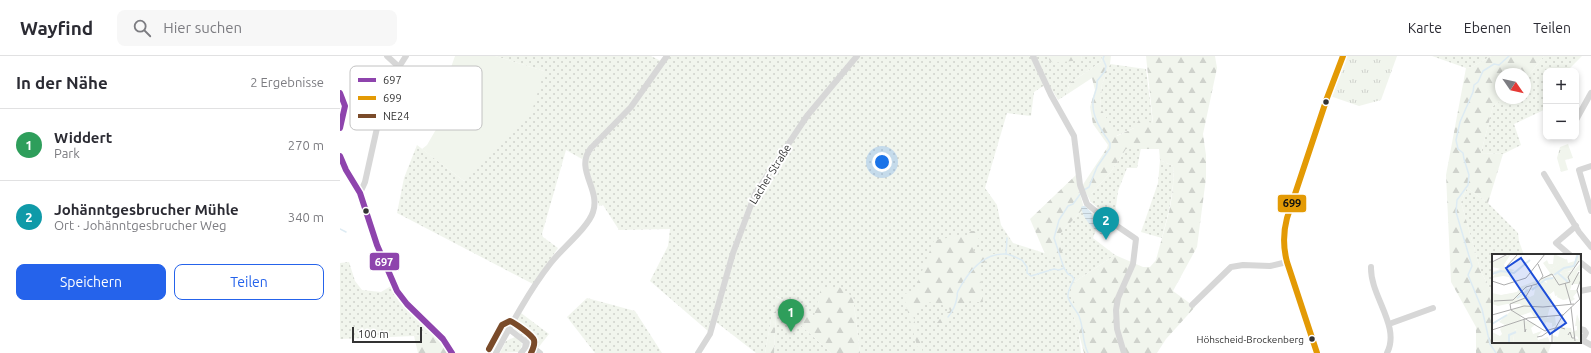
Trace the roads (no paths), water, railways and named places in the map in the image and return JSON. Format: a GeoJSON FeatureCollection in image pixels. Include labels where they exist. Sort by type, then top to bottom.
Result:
{"type":"FeatureCollection","features":[{"type":"Feature","properties":{"kind":"street"},"geometry":{"type":"LineString","coordinates":[[386,56],[398,66]]}},
{"type":"Feature","properties":{"kind":"street"},"geometry":{"type":"LineString","coordinates":[[400,66],[406,56]]}},
{"type":"Feature","properties":{"kind":"street"},"geometry":{"type":"LineString","coordinates":[[496,353],[509,329],[547,268],[592,214],[595,202],[585,165],[586,156],[636,101],[667,56]]}},
{"type":"Feature","properties":{"kind":"street","name":"Lacher Straße"},"geometry":{"type":"LineString","coordinates":[[698,353],[710,334],[733,253],[755,194],[807,116],[857,56]]}},
{"type":"Feature","properties":{"kind":"street"},"geometry":{"type":"LineString","coordinates":[[1033,56],[1074,136],[1082,192],[1087,204],[1136,238],[1133,264],[1118,298],[1116,310],[1117,329],[1124,353]]}},
{"type":"Feature","properties":{"kind":"street"},"geometry":{"type":"LineString","coordinates":[[1317,353],[1287,262],[1284,241],[1286,218],[1326,100],[1343,56]]}},
{"type":"Feature","properties":{"kind":"street"},"geometry":{"type":"LineString","coordinates":[[340,93],[345,106],[340,128]]}},
{"type":"Feature","properties":{"kind":"street"},"geometry":{"type":"LineString","coordinates":[[1579,115],[1591,93]]}},
{"type":"Feature","properties":{"kind":"street"},"geometry":{"type":"LineString","coordinates":[[360,193],[365,182],[377,130]]}},
{"type":"Feature","properties":{"kind":"street"},"geometry":{"type":"LineString","coordinates":[[340,156],[346,170],[360,193],[375,238],[397,291],[407,304],[443,339],[452,353]]}},
{"type":"Feature","properties":{"kind":"street"},"geometry":{"type":"LineString","coordinates":[[1591,166],[1579,170],[1591,210]]}},
{"type":"Feature","properties":{"kind":"street"},"geometry":{"type":"LineString","coordinates":[[1544,174],[1576,226],[1591,247]]}},
{"type":"Feature","properties":{"kind":"street"},"geometry":{"type":"LineString","coordinates":[[1569,254],[1555,244],[1576,226]]}},
{"type":"Feature","properties":{"kind":"street"},"geometry":{"type":"LineString","coordinates":[[1192,305],[1231,267],[1243,265],[1270,266],[1287,262]]}},
{"type":"Feature","properties":{"kind":"street"},"geometry":{"type":"LineString","coordinates":[[1581,263],[1591,271]]}},
{"type":"Feature","properties":{"kind":"street"},"geometry":{"type":"LineString","coordinates":[[1372,267],[1371,278],[1389,324],[1392,336],[1388,353]]}},
{"type":"Feature","properties":{"kind":"street"},"geometry":{"type":"LineString","coordinates":[[1581,291],[1591,289]]}},
{"type":"Feature","properties":{"kind":"street"},"geometry":{"type":"LineString","coordinates":[[1389,324],[1433,308]]}},
{"type":"Feature","properties":{"kind":"street"},"geometry":{"type":"LineString","coordinates":[[509,329],[540,353]]}},
{"type":"Feature","properties":{"kind":"street"},"geometry":{"type":"LineString","coordinates":[[1581,329],[1584,330],[1586,335],[1581,339]]}},
{"type":"Feature","properties":{"kind":"street"},"geometry":{"type":"LineString","coordinates":[[1581,340],[1591,345]]}},
{"type":"Feature","properties":{"kind":"street"},"geometry":{"type":"LineString","coordinates":[[520,353],[525,348],[526,342]]}},
{"type":"Feature","properties":{"kind":"waterway"},"geometry":{"type":"LineString","coordinates":[[1084,190],[1089,187],[1097,167],[1110,148],[1110,143],[1098,124],[1093,108],[1093,99],[1097,87],[1097,81],[1105,71],[1106,66],[1103,59],[1104,56]]}},
{"type":"Feature","properties":{"kind":"waterway"},"geometry":{"type":"LineString","coordinates":[[1496,353],[1490,344],[1482,309],[1468,275],[1472,266],[1456,212],[1457,200],[1468,185],[1469,175],[1463,153],[1458,149],[1456,140],[1460,122],[1473,92],[1474,85],[1478,82],[1483,71],[1494,64],[1499,65],[1509,56]]}},
{"type":"Feature","properties":{"kind":"waterway"},"geometry":{"type":"LineString","coordinates":[[1081,193],[1073,204],[1068,206],[1059,220],[1054,238],[1064,268],[1074,279],[1069,290],[1068,297],[1079,316],[1088,353]]}},
{"type":"Feature","properties":{"kind":"waterway"},"geometry":{"type":"LineString","coordinates":[[340,229],[346,232]]}},
{"type":"Feature","properties":{"kind":"waterway"},"geometry":{"type":"LineString","coordinates":[[1006,254],[1007,238]]}},
{"type":"Feature","properties":{"kind":"waterway"},"geometry":{"type":"LineString","coordinates":[[948,317],[957,300],[957,293],[966,278],[976,266],[989,257],[1007,254],[1011,255],[1022,260],[1027,267],[1027,273],[1031,276],[1054,269],[1059,270],[1064,268]]}},
{"type":"Feature","properties":{"kind":"place","name":"Johänntgesbrucher Mühle"},"geometry":{"type":"Point","coordinates":[1106,240]}},
{"type":"Feature","properties":{"kind":"place","name":"Widdert"},"geometry":{"type":"Point","coordinates":[791,332]}},
{"type":"Feature","properties":{"kind":"place","name":"Höhscheid-Brockenberg"},"geometry":{"type":"Point","coordinates":[1312,339]}}]}
